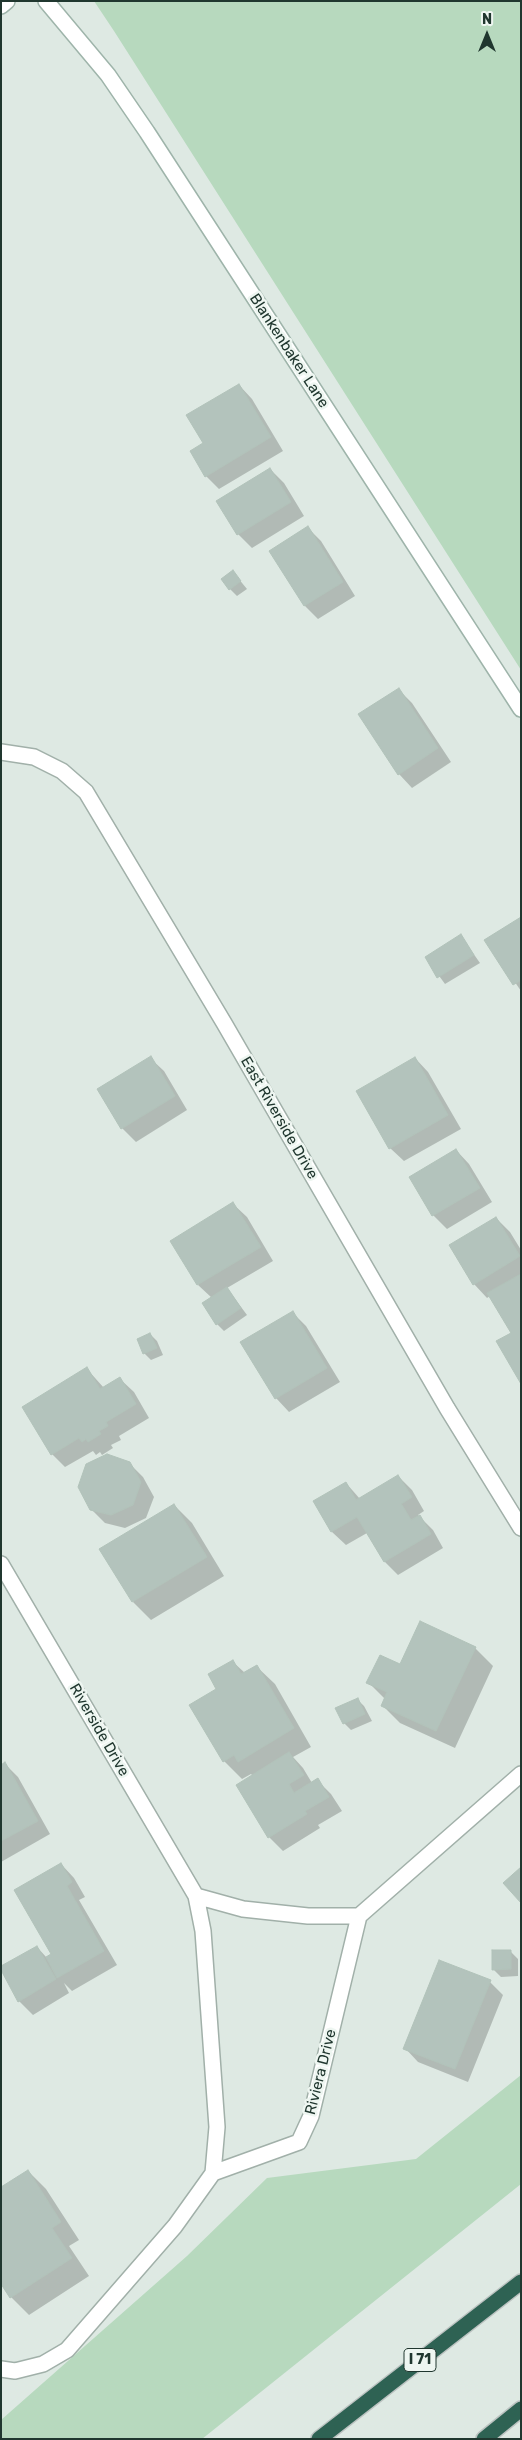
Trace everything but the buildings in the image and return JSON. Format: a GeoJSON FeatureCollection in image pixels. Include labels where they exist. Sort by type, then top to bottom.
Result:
{"type":"FeatureCollection","features":[{"type":"Feature","properties":{"kind":"highway","name":"I 71"},"geometry":{"type":"LineString","coordinates":[[319,2439],[521,2282]]}},
{"type":"Feature","properties":{"kind":"highway"},"geometry":{"type":"LineString","coordinates":[[484,2439],[521,2409]]}},
{"type":"Feature","properties":{"kind":"street"},"geometry":{"type":"LineString","coordinates":[[1,6],[7,1]]}},
{"type":"Feature","properties":{"kind":"street","name":"Blankenbaker Lane"},"geometry":{"type":"LineString","coordinates":[[46,1],[108,75],[148,132],[521,709]]}},
{"type":"Feature","properties":{"kind":"street","name":"East Riverside Drive"},"geometry":{"type":"LineString","coordinates":[[1,752],[34,757],[62,771],[86,792],[224,1023],[447,1408],[521,1528]]}},
{"type":"Feature","properties":{"kind":"street","name":"Riverside Drive"},"geometry":{"type":"LineString","coordinates":[[1,1564],[196,1896],[203,1931],[217,2126],[214,2173]]}},
{"type":"Feature","properties":{"kind":"street"},"geometry":{"type":"LineString","coordinates":[[196,1896],[243,1910],[308,1916],[359,1916],[521,1774]]}},
{"type":"Feature","properties":{"kind":"street","name":"Riviera Drive"},"geometry":{"type":"LineString","coordinates":[[214,2173],[298,2142],[311,2116],[359,1916]]}},
{"type":"Feature","properties":{"kind":"street"},"geometry":{"type":"LineString","coordinates":[[1,2369],[15,2371],[43,2364],[67,2350],[175,2226],[214,2173]]}},
{"type":"Feature","properties":{"kind":"green space"},"geometry":{"type":"Polygon","coordinates":[[[94,1],[521,1],[521,670],[114,31],[94,1]]]}},
{"type":"Feature","properties":{"kind":"green space"},"geometry":{"type":"Polygon","coordinates":[[[521,2075],[521,2184],[202,2439],[1,2439],[1,2420],[187,2256],[267,2178],[416,2159],[521,2075]]]}}]}
